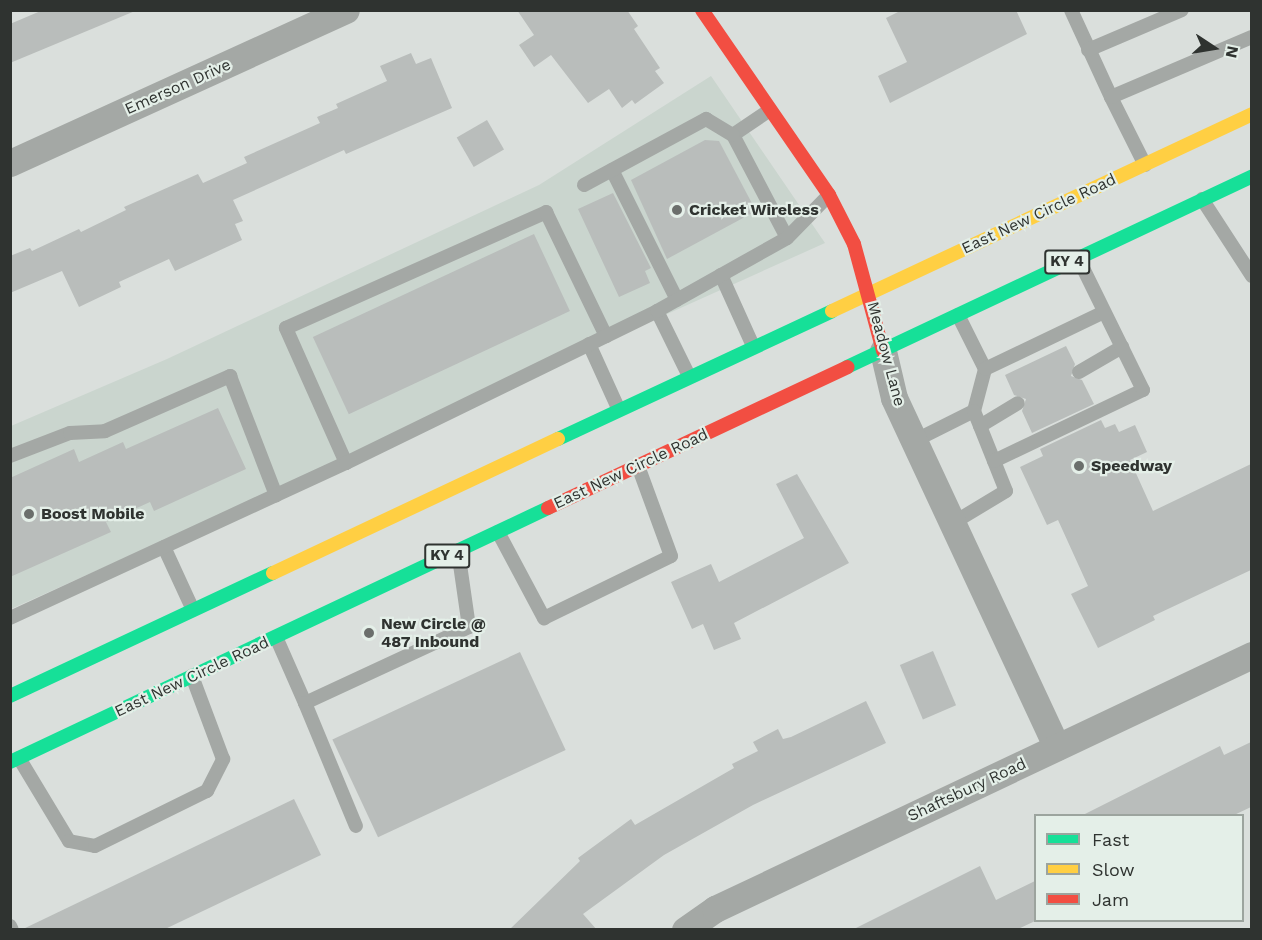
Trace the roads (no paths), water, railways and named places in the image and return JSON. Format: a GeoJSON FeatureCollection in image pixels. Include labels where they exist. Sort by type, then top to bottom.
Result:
{"type":"FeatureCollection","features":[{"type":"Feature","properties":{"kind":"main road","name":"Meadow Lane"},"geometry":{"type":"LineString","coordinates":[[702,10],[829,195],[854,244],[870,293],[883,351]]}},
{"type":"Feature","properties":{"kind":"main road","name":"East New Circle Road"},"geometry":{"type":"LineString","coordinates":[[10,696],[618,408],[870,293],[1251,114]]}},
{"type":"Feature","properties":{"kind":"main road","name":"East New Circle Road"},"geometry":{"type":"LineString","coordinates":[[15,760],[1251,176]]}},
{"type":"Feature","properties":{"kind":"street","name":"Emerson Drive"},"geometry":{"type":"LineString","coordinates":[[10,163],[346,10]]}},
{"type":"Feature","properties":{"kind":"street","name":"Meadow Lane"},"geometry":{"type":"LineString","coordinates":[[883,351],[894,398],[1057,747]]}},
{"type":"Feature","properties":{"kind":"street","name":"Shaftsbury Road"},"geometry":{"type":"LineString","coordinates":[[685,930],[715,909],[1251,655]]}},
{"type":"Feature","properties":{"kind":"lane"},"geometry":{"type":"LineString","coordinates":[[1071,10],[1088,50],[1145,165]]}},
{"type":"Feature","properties":{"kind":"lane"},"geometry":{"type":"LineString","coordinates":[[1088,50],[1182,10]]}},
{"type":"Feature","properties":{"kind":"lane"},"geometry":{"type":"LineString","coordinates":[[1111,97],[1251,37]]}},
{"type":"Feature","properties":{"kind":"lane"},"geometry":{"type":"LineString","coordinates":[[733,135],[771,108]]}},
{"type":"Feature","properties":{"kind":"lane"},"geometry":{"type":"LineString","coordinates":[[584,185],[706,119],[733,135],[787,238]]}},
{"type":"Feature","properties":{"kind":"lane"},"geometry":{"type":"LineString","coordinates":[[612,170],[677,300]]}},
{"type":"Feature","properties":{"kind":"lane"},"geometry":{"type":"LineString","coordinates":[[10,618],[346,463],[657,311],[787,238],[829,195]]}},
{"type":"Feature","properties":{"kind":"lane"},"geometry":{"type":"LineString","coordinates":[[1202,199],[1251,276]]}},
{"type":"Feature","properties":{"kind":"lane"},"geometry":{"type":"LineString","coordinates":[[346,463],[286,328],[546,212],[606,336]]}},
{"type":"Feature","properties":{"kind":"lane"},"geometry":{"type":"LineString","coordinates":[[994,461],[1070,421],[1143,390],[1078,257]]}},
{"type":"Feature","properties":{"kind":"lane"},"geometry":{"type":"LineString","coordinates":[[721,275],[753,346]]}},
{"type":"Feature","properties":{"kind":"lane"},"geometry":{"type":"LineString","coordinates":[[657,311],[689,376]]}},
{"type":"Feature","properties":{"kind":"lane"},"geometry":{"type":"LineString","coordinates":[[985,369],[1036,352],[1104,312]]}},
{"type":"Feature","properties":{"kind":"lane"},"geometry":{"type":"LineString","coordinates":[[952,523],[1006,491],[974,411],[985,369],[957,314]]}},
{"type":"Feature","properties":{"kind":"lane"},"geometry":{"type":"LineString","coordinates":[[589,344],[618,408]]}},
{"type":"Feature","properties":{"kind":"lane"},"geometry":{"type":"LineString","coordinates":[[1079,372],[1122,347]]}},
{"type":"Feature","properties":{"kind":"lane"},"geometry":{"type":"LineString","coordinates":[[10,456],[70,433],[105,431],[230,376],[276,495]]}},
{"type":"Feature","properties":{"kind":"lane"},"geometry":{"type":"LineString","coordinates":[[980,426],[1018,403]]}},
{"type":"Feature","properties":{"kind":"lane"},"geometry":{"type":"LineString","coordinates":[[914,441],[974,411]]}},
{"type":"Feature","properties":{"kind":"lane"},"geometry":{"type":"LineString","coordinates":[[498,532],[544,618],[671,556],[638,466]]}},
{"type":"Feature","properties":{"kind":"lane"},"geometry":{"type":"LineString","coordinates":[[164,547],[193,610]]}},
{"type":"Feature","properties":{"kind":"lane"},"geometry":{"type":"LineString","coordinates":[[305,703],[469,627],[458,551]]}},
{"type":"Feature","properties":{"kind":"lane"},"geometry":{"type":"LineString","coordinates":[[276,637],[356,826]]}},
{"type":"Feature","properties":{"kind":"lane"},"geometry":{"type":"LineString","coordinates":[[15,760],[69,841],[95,846],[207,791],[223,759],[192,676]]}},
{"type":"Feature","properties":{"kind":"place","name":"Cricket Wireless"},"geometry":{"type":"Point","coordinates":[677,210]}},
{"type":"Feature","properties":{"kind":"place","name":"Speedway"},"geometry":{"type":"Point","coordinates":[1079,466]}},
{"type":"Feature","properties":{"kind":"place","name":"Boost Mobile"},"geometry":{"type":"Point","coordinates":[29,514]}},
{"type":"Feature","properties":{"kind":"place","name":"New Circle @ 487 Inbound"},"geometry":{"type":"Point","coordinates":[369,633]}}]}
